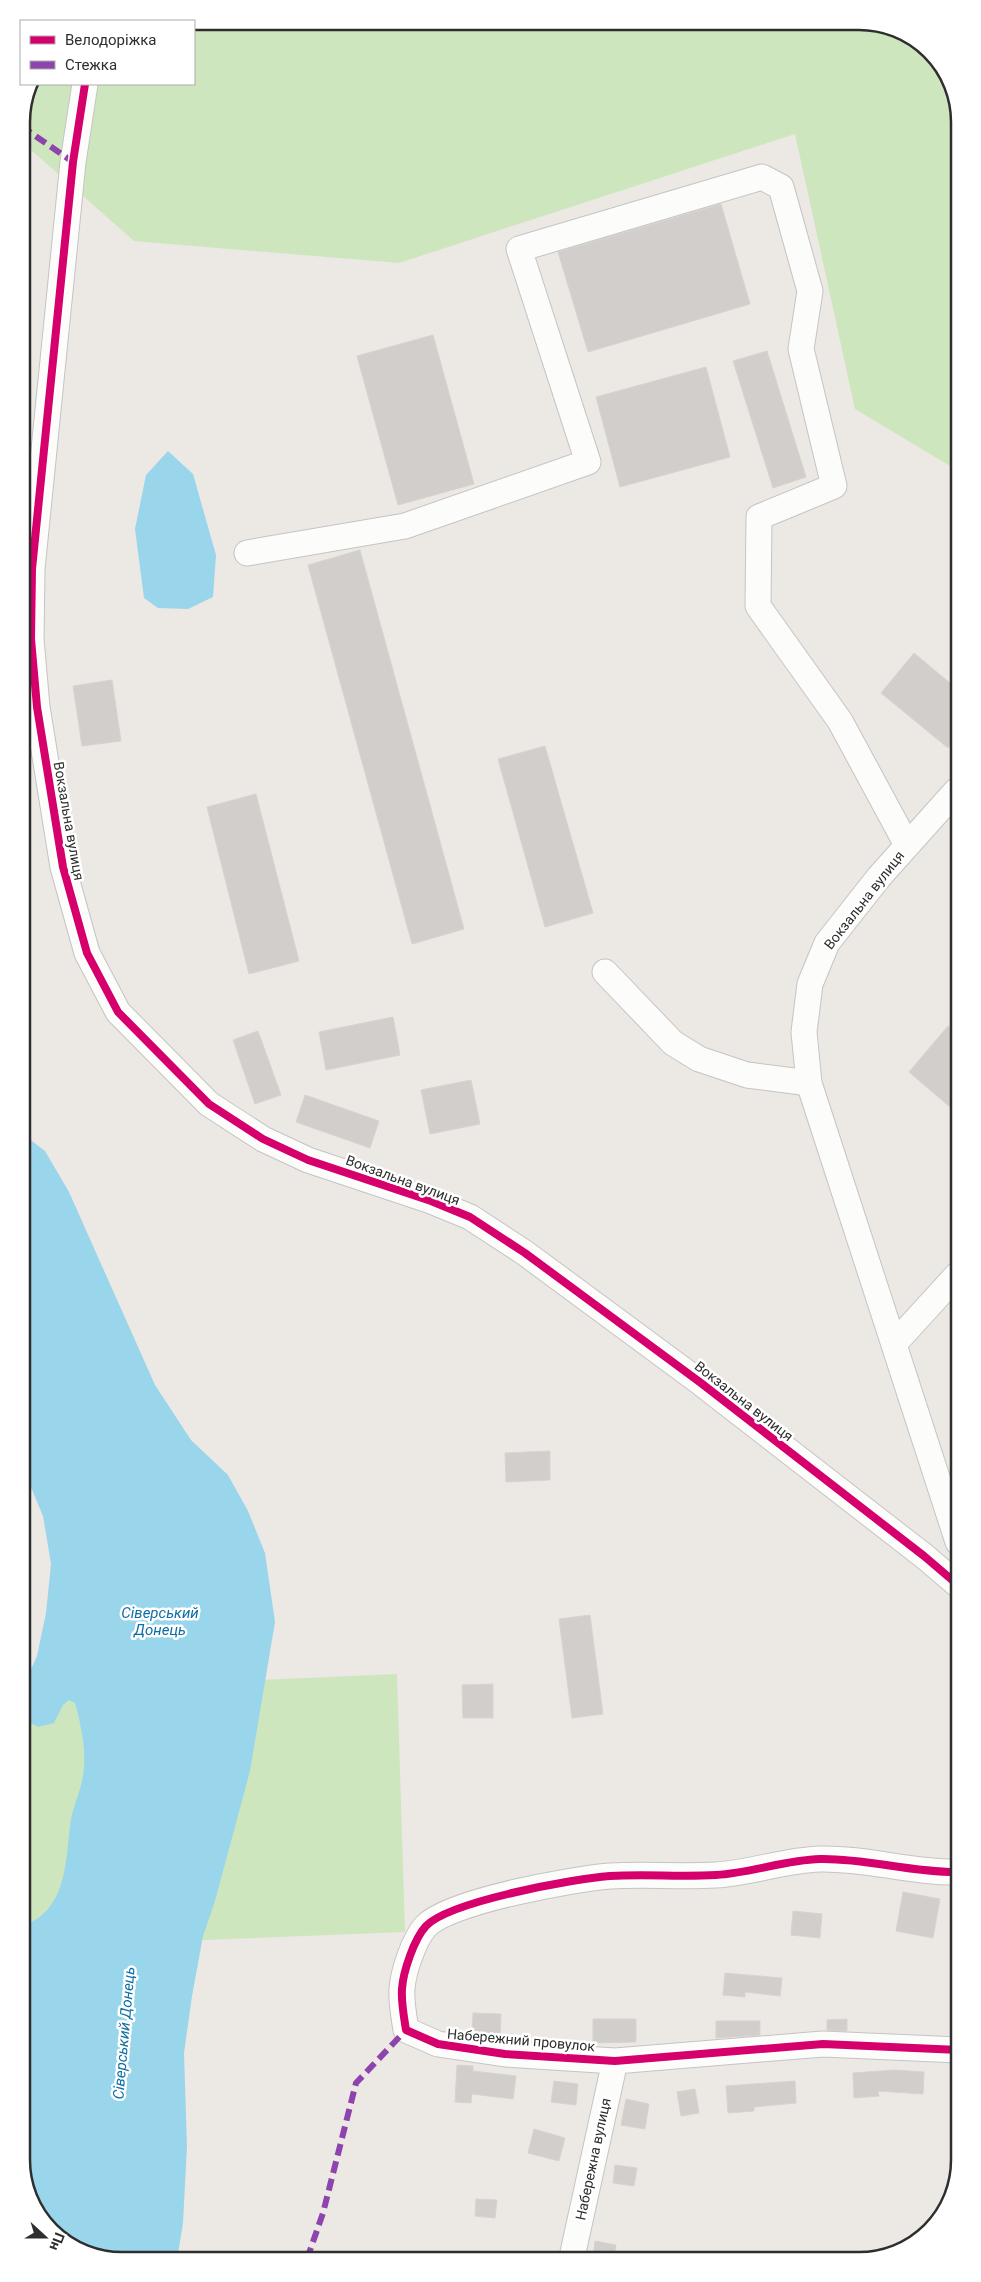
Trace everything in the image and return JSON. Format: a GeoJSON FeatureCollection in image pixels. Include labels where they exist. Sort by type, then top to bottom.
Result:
{"type":"FeatureCollection","features":[{"type":"Feature","properties":{"kind":"street","name":"Вокзальна вулиця"},"geometry":{"type":"LineString","coordinates":[[85,85],[73,162],[32,569],[31,639],[37,707],[63,867],[87,954],[118,1012],[208,1104],[272,1143],[308,1160],[430,1201],[470,1218],[525,1253],[716,1395],[951,1579]]}},
{"type":"Feature","properties":{"kind":"street"},"geometry":{"type":"LineString","coordinates":[[247,553],[404,526],[588,462],[519,249],[762,177],[781,187],[810,291],[801,348],[834,486],[759,517],[758,606],[840,721],[907,846]]}},
{"type":"Feature","properties":{"kind":"street","name":"Вокзальна вулиця"},"geometry":{"type":"LineString","coordinates":[[951,797],[867,892],[827,944],[810,984],[804,1032],[809,1084],[895,1342],[951,1520]]}},
{"type":"Feature","properties":{"kind":"street"},"geometry":{"type":"LineString","coordinates":[[605,972],[673,1043],[699,1059],[747,1075],[809,1084]]}},
{"type":"Feature","properties":{"kind":"street"},"geometry":{"type":"LineString","coordinates":[[895,1342],[951,1281]]}},
{"type":"Feature","properties":{"kind":"street","name":"Набережний провулок"},"geometry":{"type":"LineString","coordinates":[[951,1872],[937,1873],[853,1860],[819,1859],[716,1875],[609,1876],[576,1880],[470,1903],[443,1914],[426,1927],[412,1950],[402,1989],[406,2030],[438,2044],[505,2054],[615,2061],[823,2044],[951,2050]]}},
{"type":"Feature","properties":{"kind":"street","name":"Набережна вулиця"},"geometry":{"type":"LineString","coordinates":[[573,2252],[615,2061]]}},
{"type":"Feature","properties":{"kind":"green space"},"geometry":{"type":"Polygon","coordinates":[[[195,30],[865,30],[883,33],[905,42],[932,66],[946,92],[951,116],[951,467],[855,409],[795,134],[399,263],[134,241],[30,149],[30,116],[33,98],[38,85],[195,85],[195,30]]]}},
{"type":"Feature","properties":{"kind":"green space"},"geometry":{"type":"Polygon","coordinates":[[[397,1674],[405,1932],[30,1947],[30,1690],[397,1674]]]}},
{"type":"Feature","properties":{"kind":"water"},"geometry":{"type":"Polygon","coordinates":[[[168,451],[193,474],[216,555],[213,597],[188,609],[158,608],[144,598],[135,529],[146,475],[168,451]]]}},
{"type":"Feature","properties":{"kind":"water","name":"Сіверський Донець"},"geometry":{"type":"Polygon","coordinates":[[[30,1140],[45,1151],[69,1192],[155,1385],[191,1440],[228,1475],[248,1511],[265,1553],[275,1622],[250,1771],[215,1901],[203,1936],[192,1996],[184,2053],[187,2146],[183,2223],[178,2252],[116,2252],[81,2243],[70,2236],[70,2212],[47,2212],[39,2201],[33,2184],[30,2160],[30,1923],[40,1917],[58,1894],[65,1865],[71,1819],[82,1781],[84,1766],[84,1748],[75,1703],[69,1700],[63,1705],[54,1723],[38,1727],[30,1723],[30,1672],[37,1656],[46,1613],[51,1564],[43,1516],[30,1485],[30,1140]]]}},
{"type":"Feature","properties":{"kind":"building"},"geometry":{"type":"Polygon","coordinates":[[[721,204],[750,304],[588,352],[558,252],[721,204]]]}},
{"type":"Feature","properties":{"kind":"building"},"geometry":{"type":"Polygon","coordinates":[[[433,335],[474,484],[398,505],[357,356],[433,335]]]}},
{"type":"Feature","properties":{"kind":"building"},"geometry":{"type":"Polygon","coordinates":[[[767,351],[806,477],[773,488],[733,361],[767,351]]]}},
{"type":"Feature","properties":{"kind":"building"},"geometry":{"type":"Polygon","coordinates":[[[706,367],[730,457],[620,487],[596,397],[706,367]]]}},
{"type":"Feature","properties":{"kind":"building"},"geometry":{"type":"Polygon","coordinates":[[[360,550],[464,929],[412,944],[308,565],[360,550]]]}},
{"type":"Feature","properties":{"kind":"building"},"geometry":{"type":"Polygon","coordinates":[[[914,653],[951,684],[951,744],[948,748],[881,693],[914,653]]]}},
{"type":"Feature","properties":{"kind":"building"},"geometry":{"type":"Polygon","coordinates":[[[112,680],[121,741],[82,746],[73,686],[112,680]]]}},
{"type":"Feature","properties":{"kind":"building"},"geometry":{"type":"Polygon","coordinates":[[[545,746],[593,913],[545,927],[498,759],[545,746]]]}},
{"type":"Feature","properties":{"kind":"building"},"geometry":{"type":"Polygon","coordinates":[[[256,794],[299,961],[249,974],[207,807],[256,794]]]}},
{"type":"Feature","properties":{"kind":"building"},"geometry":{"type":"Polygon","coordinates":[[[393,1017],[400,1055],[326,1070],[319,1032],[393,1017]]]}},
{"type":"Feature","properties":{"kind":"building"},"geometry":{"type":"Polygon","coordinates":[[[948,1026],[951,1029],[951,1108],[909,1072],[948,1026]]]}},
{"type":"Feature","properties":{"kind":"building"},"geometry":{"type":"Polygon","coordinates":[[[258,1031],[281,1095],[255,1104],[233,1040],[258,1031]]]}},
{"type":"Feature","properties":{"kind":"building"},"geometry":{"type":"Polygon","coordinates":[[[471,1080],[480,1124],[430,1134],[421,1090],[471,1080]]]}},
{"type":"Feature","properties":{"kind":"building"},"geometry":{"type":"Polygon","coordinates":[[[305,1095],[379,1121],[370,1148],[296,1122],[305,1095]]]}},
{"type":"Feature","properties":{"kind":"building"},"geometry":{"type":"Polygon","coordinates":[[[550,1451],[550,1480],[506,1482],[505,1453],[550,1451]]]}},
{"type":"Feature","properties":{"kind":"building"},"geometry":{"type":"Polygon","coordinates":[[[590,1615],[603,1714],[572,1718],[559,1619],[590,1615]]]}},
{"type":"Feature","properties":{"kind":"building"},"geometry":{"type":"Polygon","coordinates":[[[493,1684],[493,1718],[463,1718],[462,1685],[493,1684]]]}},
{"type":"Feature","properties":{"kind":"building"},"geometry":{"type":"Polygon","coordinates":[[[903,1892],[940,1899],[933,1938],[896,1931],[903,1892]]]}},
{"type":"Feature","properties":{"kind":"building"},"geometry":{"type":"Polygon","coordinates":[[[793,1911],[822,1914],[820,1938],[791,1935],[793,1911]]]}},
{"type":"Feature","properties":{"kind":"building"},"geometry":{"type":"Polygon","coordinates":[[[725,1973],[782,1978],[780,1996],[745,1992],[745,1997],[723,1995],[725,1973]]]}},
{"type":"Feature","properties":{"kind":"building"},"geometry":{"type":"Polygon","coordinates":[[[473,2013],[501,2014],[500,2039],[472,2035],[473,2013]]]}},
{"type":"Feature","properties":{"kind":"building"},"geometry":{"type":"Polygon","coordinates":[[[593,2019],[636,2019],[636,2042],[593,2043],[593,2019]]]}},
{"type":"Feature","properties":{"kind":"building"},"geometry":{"type":"Polygon","coordinates":[[[847,2019],[847,2031],[827,2030],[827,2020],[847,2019]]]}},
{"type":"Feature","properties":{"kind":"building"},"geometry":{"type":"Polygon","coordinates":[[[716,2021],[760,2021],[760,2035],[716,2038],[716,2021]]]}},
{"type":"Feature","properties":{"kind":"building"},"geometry":{"type":"Polygon","coordinates":[[[457,2065],[473,2066],[473,2071],[516,2076],[513,2099],[472,2094],[471,2103],[455,2102],[457,2065]]]}},
{"type":"Feature","properties":{"kind":"building"},"geometry":{"type":"Polygon","coordinates":[[[894,2070],[924,2072],[923,2094],[878,2091],[879,2096],[854,2098],[853,2073],[894,2070]]]}},
{"type":"Feature","properties":{"kind":"building"},"geometry":{"type":"Polygon","coordinates":[[[554,2081],[578,2084],[576,2105],[551,2102],[554,2081]]]}},
{"type":"Feature","properties":{"kind":"building"},"geometry":{"type":"Polygon","coordinates":[[[795,2081],[796,2103],[754,2107],[754,2111],[728,2113],[726,2086],[795,2081]]]}},
{"type":"Feature","properties":{"kind":"building"},"geometry":{"type":"Polygon","coordinates":[[[695,2089],[699,2113],[681,2116],[677,2092],[695,2089]]]}},
{"type":"Feature","properties":{"kind":"building"},"geometry":{"type":"Polygon","coordinates":[[[626,2099],[649,2104],[645,2129],[621,2125],[626,2099]]]}},
{"type":"Feature","properties":{"kind":"building"},"geometry":{"type":"Polygon","coordinates":[[[534,2129],[565,2138],[559,2161],[528,2153],[534,2129]]]}},
{"type":"Feature","properties":{"kind":"building"},"geometry":{"type":"Polygon","coordinates":[[[615,2165],[637,2168],[634,2186],[613,2183],[615,2165]]]}},
{"type":"Feature","properties":{"kind":"building"},"geometry":{"type":"Polygon","coordinates":[[[476,2199],[497,2200],[495,2218],[475,2216],[476,2199]]]}},
{"type":"Feature","properties":{"kind":"building"},"geometry":{"type":"Polygon","coordinates":[[[595,2241],[616,2245],[615,2252],[594,2252],[595,2241]]]}},
{"type":"Feature","properties":{"kind":"marked path"},"geometry":{"type":"LineString","coordinates":[[30,132],[73,162]]}},
{"type":"Feature","properties":{"kind":"marked path"},"geometry":{"type":"LineString","coordinates":[[309,2252],[323,2213],[356,2083],[406,2030]]}},
{"type":"Feature","properties":{"kind":"cycle path"},"geometry":{"type":"LineString","coordinates":[[85,85],[73,162],[32,569],[31,639],[37,707],[63,867],[87,953],[118,1012],[209,1104],[263,1139],[308,1160],[431,1201],[470,1217],[525,1253],[701,1383],[951,1579]]}},
{"type":"Feature","properties":{"kind":"cycle path"},"geometry":{"type":"LineString","coordinates":[[951,1872],[838,1859],[820,1859],[729,1874],[610,1876],[513,1893],[460,1908],[439,1917],[426,1926],[417,1939],[410,1956],[404,1974],[402,1994],[406,2030],[438,2044],[505,2054],[615,2061],[823,2044],[951,2050]]}}]}
